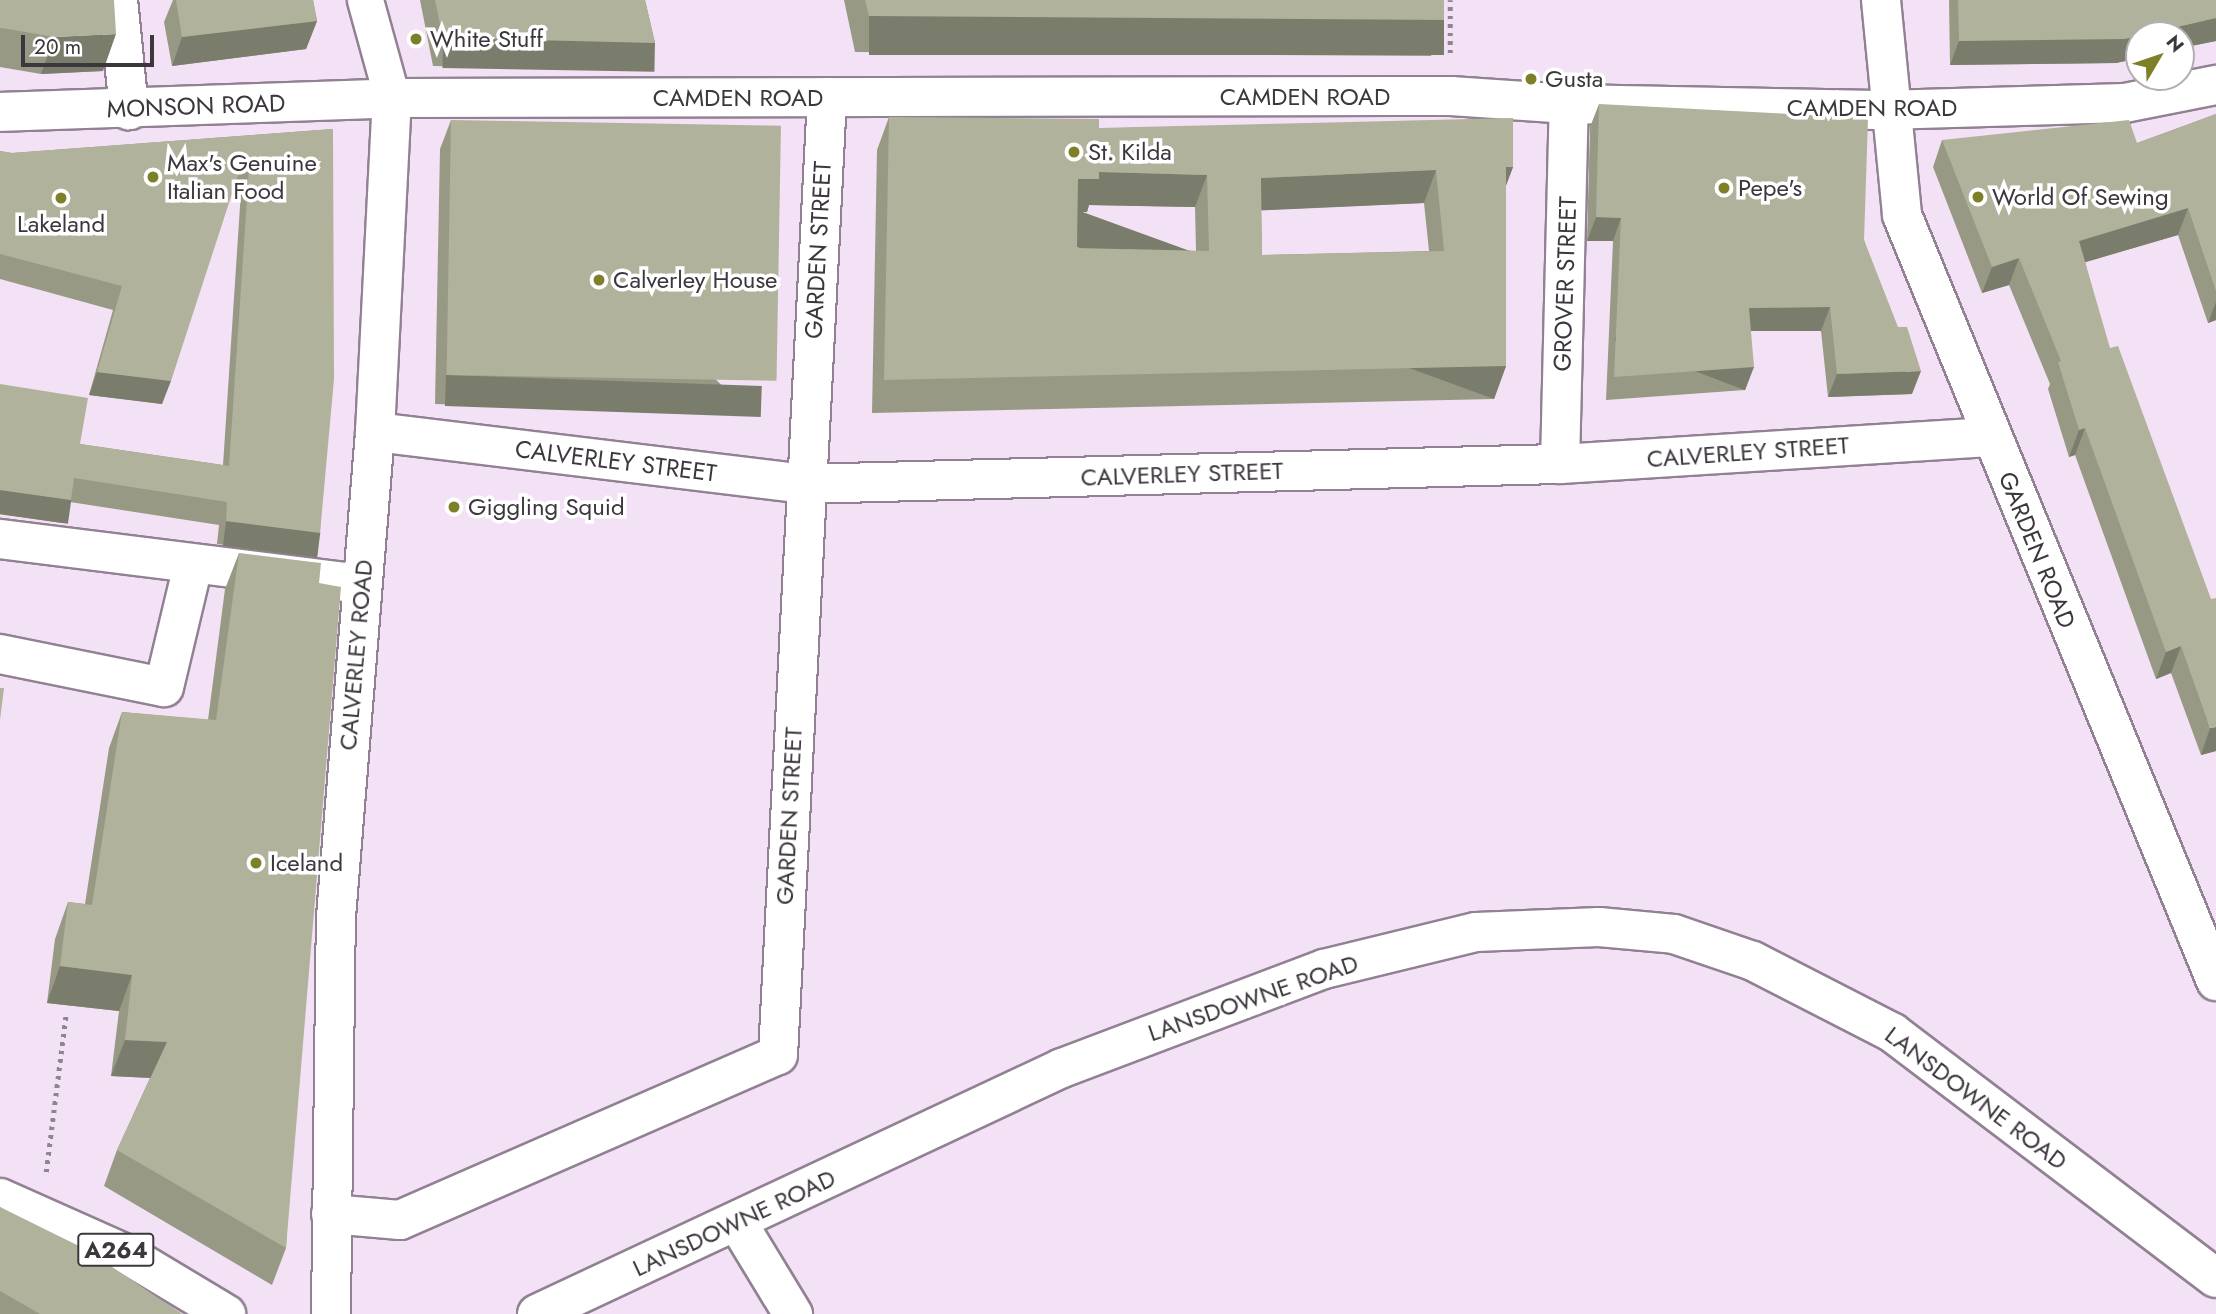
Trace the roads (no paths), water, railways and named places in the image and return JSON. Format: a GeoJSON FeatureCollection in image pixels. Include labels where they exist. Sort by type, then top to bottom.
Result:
{"type":"FeatureCollection","features":[{"type":"Feature","properties":{"kind":"street"},"geometry":{"type":"LineString","coordinates":[[118,0],[129,110]]}},
{"type":"Feature","properties":{"kind":"street","name":"CALVERLEY ROAD"},"geometry":{"type":"LineString","coordinates":[[331,1314],[335,917],[360,584],[375,432],[392,98],[365,0]]}},
{"type":"Feature","properties":{"kind":"street","name":"GARDEN ROAD"},"geometry":{"type":"LineString","coordinates":[[1881,0],[1889,110],[1902,215],[1990,437],[2216,981]]}},
{"type":"Feature","properties":{"kind":"street","name":"CAMDEN ROAD"},"geometry":{"type":"LineString","coordinates":[[392,98],[1451,96],[1569,104],[1889,110],[2125,103],[2216,85]]}},
{"type":"Feature","properties":{"kind":"street","name":"GARDEN STREET"},"geometry":{"type":"LineString","coordinates":[[331,1214],[400,1220],[778,1055],[804,484],[827,97]]}},
{"type":"Feature","properties":{"kind":"street","name":"MONSON ROAD"},"geometry":{"type":"LineString","coordinates":[[0,112],[129,110],[392,98]]}},
{"type":"Feature","properties":{"kind":"street","name":"GROVER STREET"},"geometry":{"type":"LineString","coordinates":[[1560,464],[1569,104]]}},
{"type":"Feature","properties":{"kind":"street","name":"CALVERLEY STREET"},"geometry":{"type":"LineString","coordinates":[[375,432],[804,484],[1560,464],[1990,437]]}},
{"type":"Feature","properties":{"kind":"street"},"geometry":{"type":"LineString","coordinates":[[0,539],[360,584]]}},
{"type":"Feature","properties":{"kind":"street"},"geometry":{"type":"LineString","coordinates":[[0,654],[164,687],[193,565]]}},
{"type":"Feature","properties":{"kind":"street","name":"LANSDOWNE ROAD"},"geometry":{"type":"LineString","coordinates":[[537,1314],[1062,1068],[1324,969],[1476,932],[1599,927],[1674,934],[1740,957],[1893,1033],[2216,1278]]}},
{"type":"Feature","properties":{"kind":"street","name":"A264"},"geometry":{"type":"LineString","coordinates":[[0,1198],[126,1254],[226,1314]]}},
{"type":"Feature","properties":{"kind":"street"},"geometry":{"type":"LineString","coordinates":[[737,1222],[793,1314]]}},
{"type":"Feature","properties":{"kind":"place","name":"White Stuff"},"geometry":{"type":"Point","coordinates":[416,39]}},
{"type":"Feature","properties":{"kind":"place","name":"Gusta"},"geometry":{"type":"Point","coordinates":[1531,79]}},
{"type":"Feature","properties":{"kind":"place","name":"St. Kilda"},"geometry":{"type":"Point","coordinates":[1074,152]}},
{"type":"Feature","properties":{"kind":"place","name":"Max's Genuine Italian Food"},"geometry":{"type":"Point","coordinates":[153,177]}},
{"type":"Feature","properties":{"kind":"place","name":"Pepe's"},"geometry":{"type":"Point","coordinates":[1724,188]}},
{"type":"Feature","properties":{"kind":"place","name":"World Of Sewing"},"geometry":{"type":"Point","coordinates":[1978,197]}},
{"type":"Feature","properties":{"kind":"place","name":"Lakeland"},"geometry":{"type":"Point","coordinates":[61,198]}},
{"type":"Feature","properties":{"kind":"place","name":"Calverley House"},"geometry":{"type":"Point","coordinates":[599,280]}},
{"type":"Feature","properties":{"kind":"place","name":"Giggling Squid"},"geometry":{"type":"Point","coordinates":[454,507]}},
{"type":"Feature","properties":{"kind":"place","name":"Iceland"},"geometry":{"type":"Point","coordinates":[256,863]}}]}
